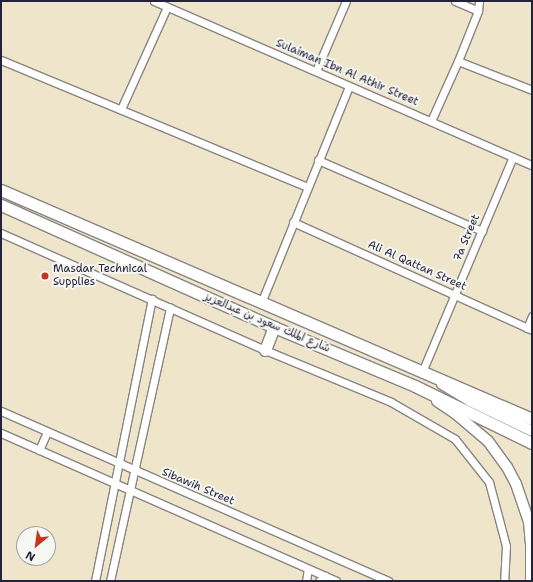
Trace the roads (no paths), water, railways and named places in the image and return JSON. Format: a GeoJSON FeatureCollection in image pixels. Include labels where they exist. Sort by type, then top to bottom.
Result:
{"type":"FeatureCollection","features":[{"type":"Feature","properties":{"kind":"main road","name":"شارع الملك سعود بن عبدالعزيز"},"geometry":{"type":"LineString","coordinates":[[1,190],[532,419]]}},
{"type":"Feature","properties":{"kind":"main road","name":"شارع الملك سعود بن عبدالعزيز"},"geometry":{"type":"LineString","coordinates":[[1,205],[274,328],[415,386],[532,443]]}},
{"type":"Feature","properties":{"kind":"main road"},"geometry":{"type":"LineString","coordinates":[[265,350],[274,328]]}},
{"type":"Feature","properties":{"kind":"main road"},"geometry":{"type":"LineString","coordinates":[[422,372],[470,401],[532,431]]}},
{"type":"Feature","properties":{"kind":"main road"},"geometry":{"type":"LineString","coordinates":[[415,386],[475,429],[488,441],[507,467],[521,498],[528,522],[532,543],[531,581]]}},
{"type":"Feature","properties":{"kind":"main road"},"geometry":{"type":"LineString","coordinates":[[531,581],[532,577]]}},
{"type":"Feature","properties":{"kind":"street","name":"Sulaiman Ibn Al Athir Street"},"geometry":{"type":"LineString","coordinates":[[154,1],[532,165]]}},
{"type":"Feature","properties":{"kind":"street"},"geometry":{"type":"LineString","coordinates":[[316,71],[346,1]]}},
{"type":"Feature","properties":{"kind":"street"},"geometry":{"type":"LineString","coordinates":[[455,1],[478,11]]}},
{"type":"Feature","properties":{"kind":"street"},"geometry":{"type":"LineString","coordinates":[[431,121],[478,11],[479,1]]}},
{"type":"Feature","properties":{"kind":"street"},"geometry":{"type":"LineString","coordinates":[[122,109],[167,7]]}},
{"type":"Feature","properties":{"kind":"street"},"geometry":{"type":"LineString","coordinates":[[1,60],[307,187]]}},
{"type":"Feature","properties":{"kind":"street"},"geometry":{"type":"LineString","coordinates":[[458,60],[532,90]]}},
{"type":"Feature","properties":{"kind":"street"},"geometry":{"type":"LineString","coordinates":[[261,303],[349,86]]}},
{"type":"Feature","properties":{"kind":"street","name":"7a Street"},"geometry":{"type":"LineString","coordinates":[[422,372],[513,157]]}},
{"type":"Feature","properties":{"kind":"street"},"geometry":{"type":"LineString","coordinates":[[318,160],[482,231]]}},
{"type":"Feature","properties":{"kind":"street","name":"Ali Al Qattan Street"},"geometry":{"type":"LineString","coordinates":[[293,222],[530,329]]}},
{"type":"Feature","properties":{"kind":"street"},"geometry":{"type":"LineString","coordinates":[[1,233],[265,350],[391,402],[455,439],[489,482],[506,546],[504,581]]}},
{"type":"Feature","properties":{"kind":"street"},"geometry":{"type":"LineString","coordinates":[[95,581],[152,299]]}},
{"type":"Feature","properties":{"kind":"street"},"geometry":{"type":"LineString","coordinates":[[110,581],[170,307]]}},
{"type":"Feature","properties":{"kind":"street"},"geometry":{"type":"LineString","coordinates":[[530,329],[532,316]]}},
{"type":"Feature","properties":{"kind":"street","name":"Sibawih Street"},"geometry":{"type":"LineString","coordinates":[[1,411],[134,471],[388,581]]}},
{"type":"Feature","properties":{"kind":"street"},"geometry":{"type":"LineString","coordinates":[[39,450],[47,432]]}},
{"type":"Feature","properties":{"kind":"street"},"geometry":{"type":"LineString","coordinates":[[1,433],[308,569],[325,579],[336,581]]}},
{"type":"Feature","properties":{"kind":"street"},"geometry":{"type":"LineString","coordinates":[[306,581],[308,569]]}},
{"type":"Feature","properties":{"kind":"street"},"geometry":{"type":"LineString","coordinates":[[318,581],[325,579]]}},
{"type":"Feature","properties":{"kind":"place","name":"Masdar Technical Supplies"},"geometry":{"type":"Point","coordinates":[45,276]}}]}
